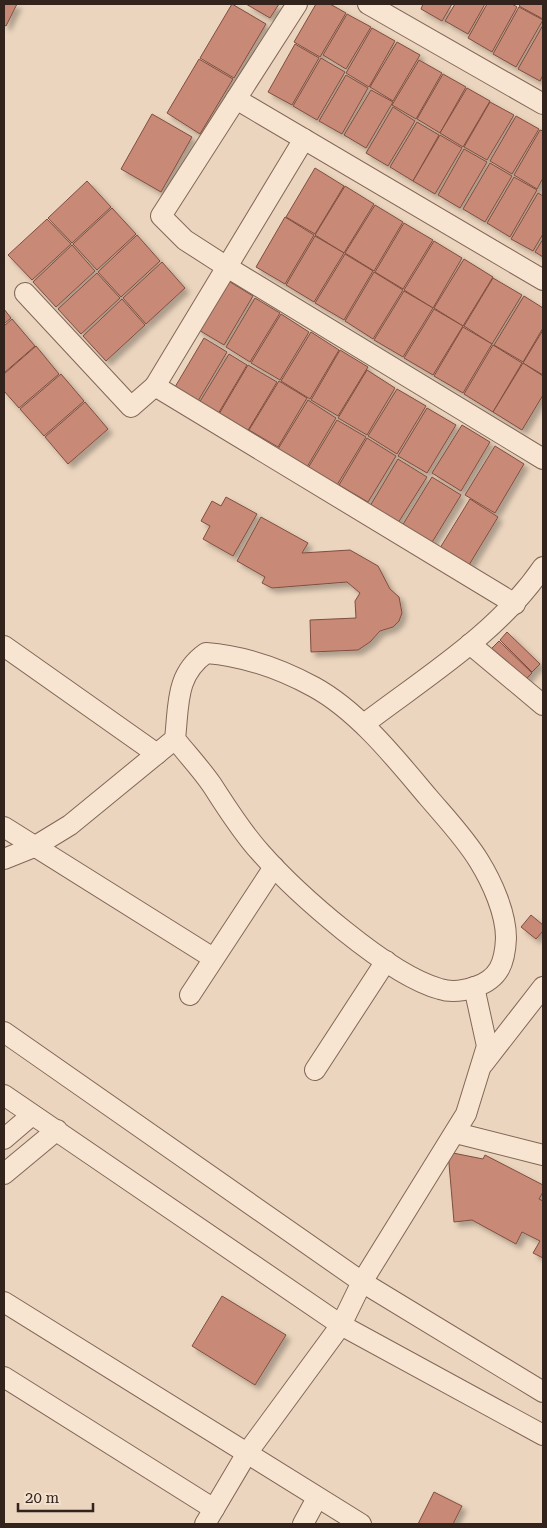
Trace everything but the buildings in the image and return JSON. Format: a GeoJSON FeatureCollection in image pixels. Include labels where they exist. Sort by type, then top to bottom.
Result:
{"type":"FeatureCollection","features":[{"type":"Feature","properties":{"kind":"street"},"geometry":{"type":"LineString","coordinates":[[297,4],[161,216],[185,240],[226,267],[543,458]]}},
{"type":"Feature","properties":{"kind":"street"},"geometry":{"type":"LineString","coordinates":[[368,4],[543,104]]}},
{"type":"Feature","properties":{"kind":"street"},"geometry":{"type":"LineString","coordinates":[[236,100],[543,280]]}},
{"type":"Feature","properties":{"kind":"street"},"geometry":{"type":"LineString","coordinates":[[25,293],[131,407],[156,386],[304,140]]}},
{"type":"Feature","properties":{"kind":"street"},"geometry":{"type":"LineString","coordinates":[[156,386],[515,604]]}},
{"type":"Feature","properties":{"kind":"street"},"geometry":{"type":"LineString","coordinates":[[364,724],[470,644],[515,604],[543,567]]}},
{"type":"Feature","properties":{"kind":"street"},"geometry":{"type":"LineString","coordinates":[[470,644],[543,705]]}},
{"type":"Feature","properties":{"kind":"street"},"geometry":{"type":"LineString","coordinates":[[4,646],[157,754]]}},
{"type":"Feature","properties":{"kind":"street"},"geometry":{"type":"LineString","coordinates":[[4,859],[34,847],[70,826],[174,739],[180,686],[195,661],[206,652],[228,654],[264,663],[316,688],[364,724],[447,819],[479,860],[494,891],[506,936],[503,963],[490,982],[461,992],[439,989],[398,970],[316,906],[274,867],[233,820],[211,784],[174,739]]}},
{"type":"Feature","properties":{"kind":"street"},"geometry":{"type":"LineString","coordinates":[[4,827],[213,958]]}},
{"type":"Feature","properties":{"kind":"street"},"geometry":{"type":"LineString","coordinates":[[190,995],[274,867]]}},
{"type":"Feature","properties":{"kind":"street"},"geometry":{"type":"LineString","coordinates":[[315,1070],[386,960]]}},
{"type":"Feature","properties":{"kind":"street"},"geometry":{"type":"LineString","coordinates":[[4,1377],[209,1516],[247,1453],[342,1324],[362,1282],[466,1114],[487,1046],[474,987]]}},
{"type":"Feature","properties":{"kind":"street"},"geometry":{"type":"LineString","coordinates":[[479,1070],[543,987]]}},
{"type":"Feature","properties":{"kind":"street"},"geometry":{"type":"LineString","coordinates":[[4,1032],[362,1282],[543,1392]]}},
{"type":"Feature","properties":{"kind":"street"},"geometry":{"type":"LineString","coordinates":[[4,1095],[342,1324],[543,1435]]}},
{"type":"Feature","properties":{"kind":"street"},"geometry":{"type":"LineString","coordinates":[[4,1139],[32,1114]]}},
{"type":"Feature","properties":{"kind":"street"},"geometry":{"type":"LineString","coordinates":[[4,1174],[57,1130]]}},
{"type":"Feature","properties":{"kind":"street"},"geometry":{"type":"LineString","coordinates":[[456,1132],[543,1156]]}},
{"type":"Feature","properties":{"kind":"street"},"geometry":{"type":"LineString","coordinates":[[4,1302],[360,1524]]}},
{"type":"Feature","properties":{"kind":"street"},"geometry":{"type":"LineString","coordinates":[[303,1524],[317,1498]]}}]}
